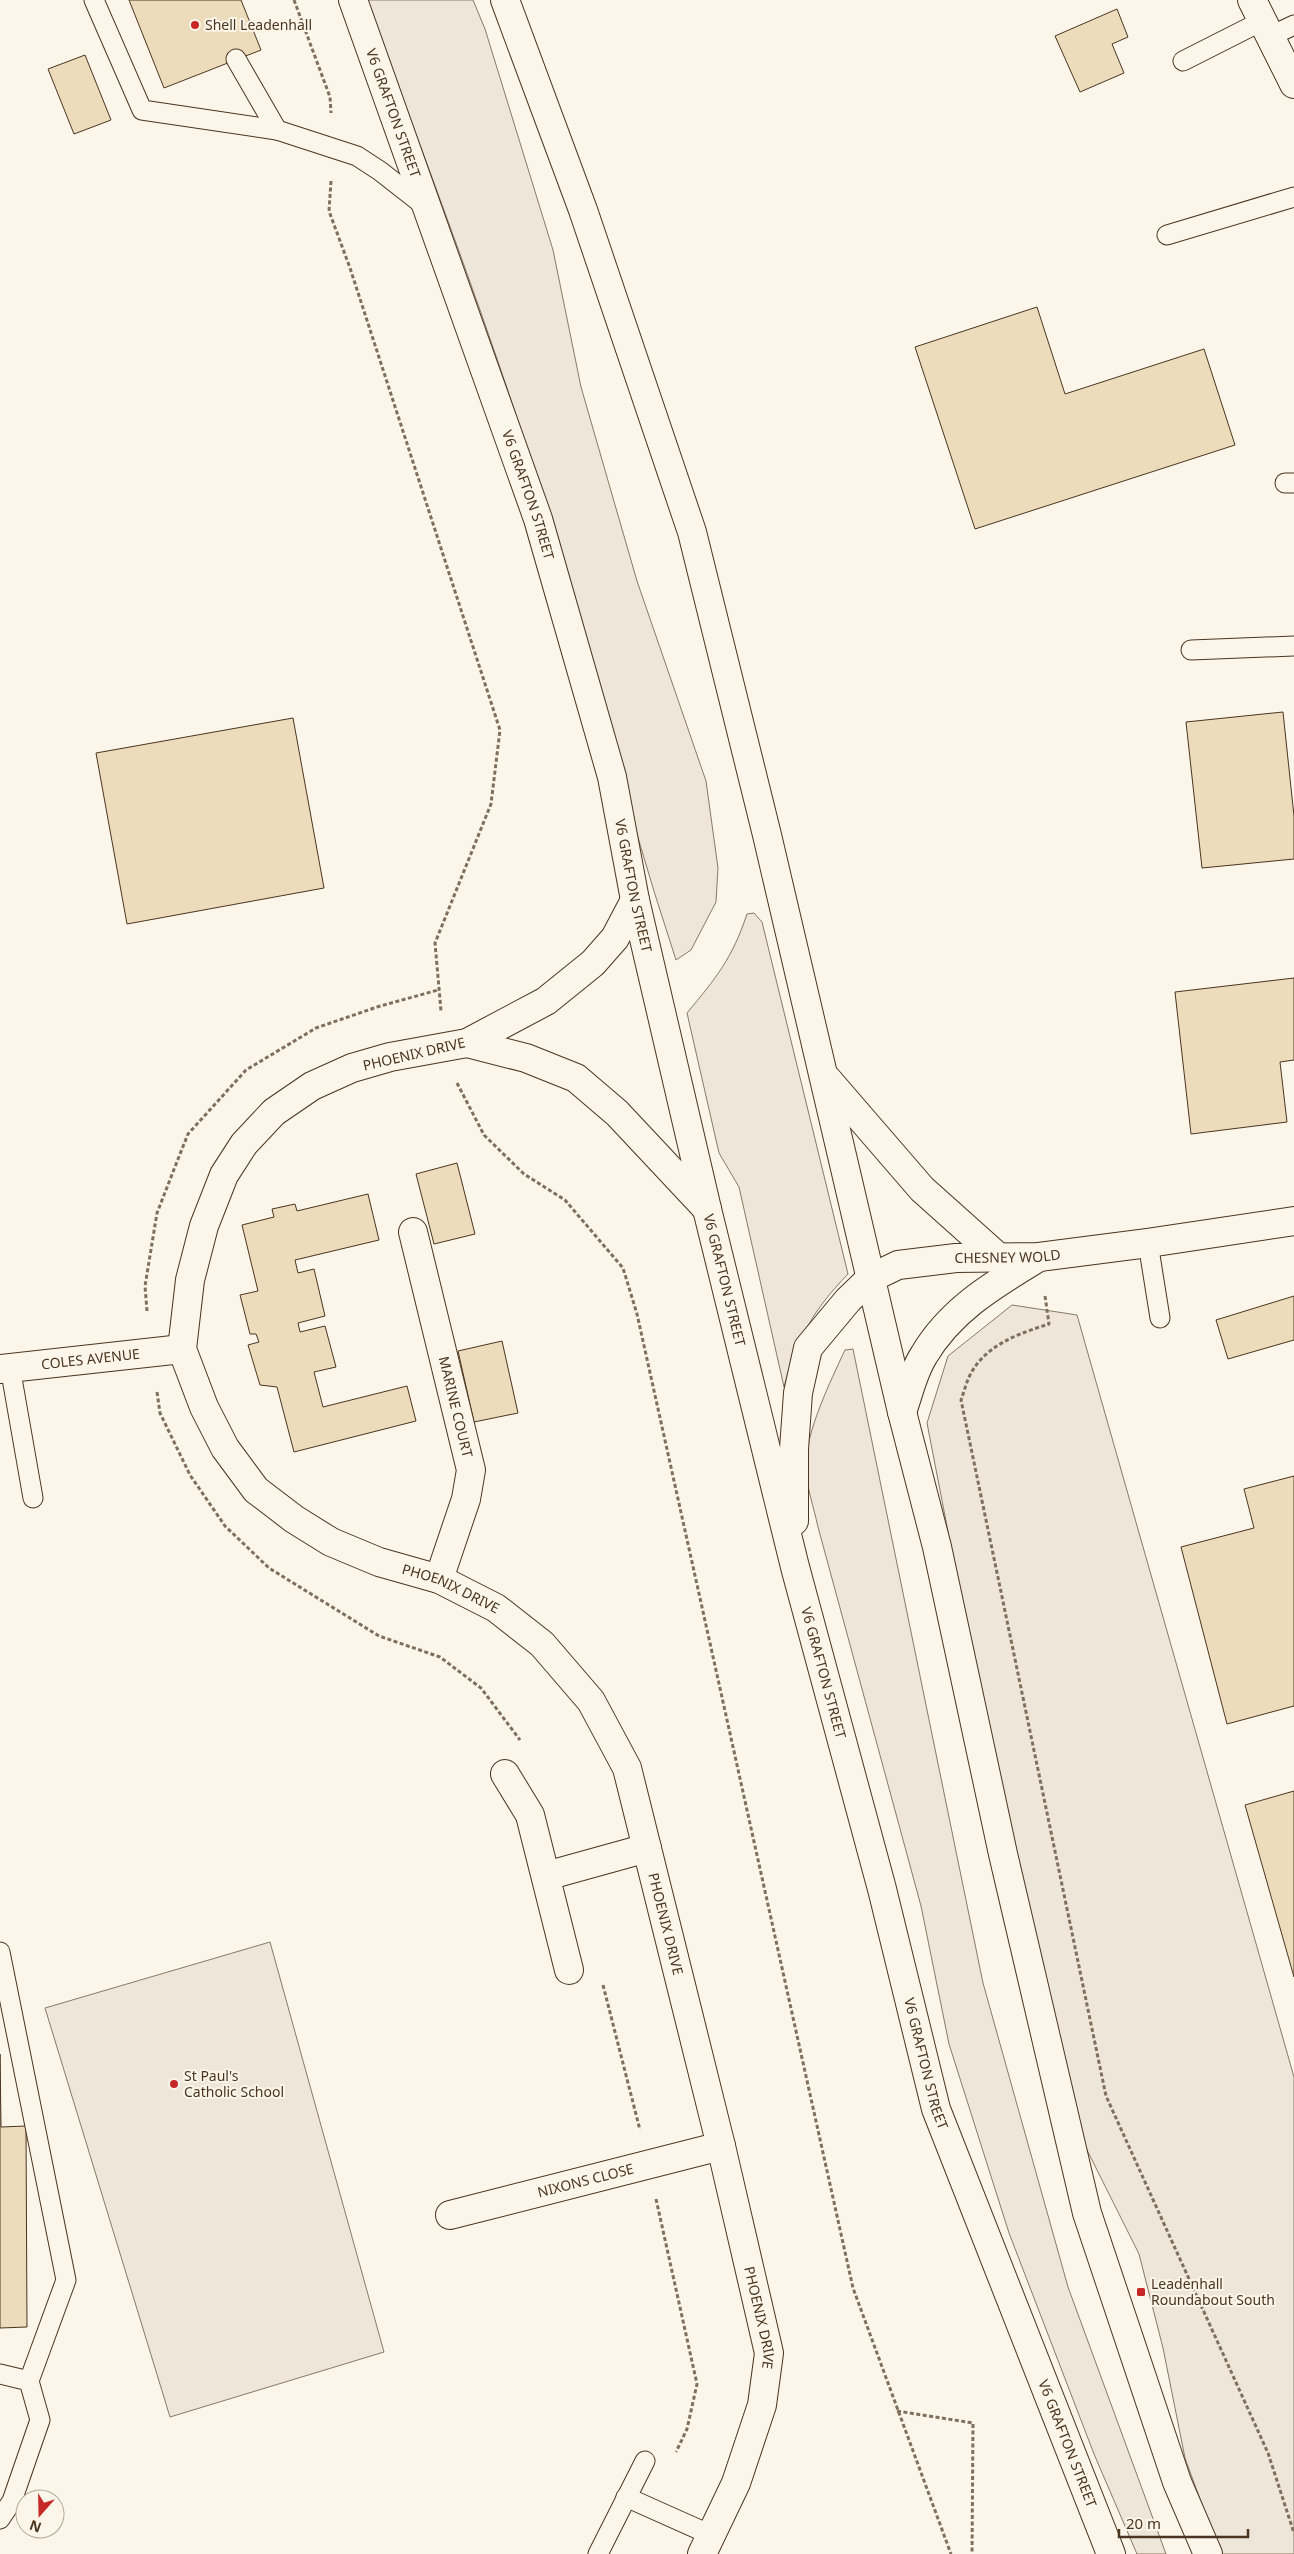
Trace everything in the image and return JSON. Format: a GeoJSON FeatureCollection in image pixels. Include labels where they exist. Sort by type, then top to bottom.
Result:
{"type":"FeatureCollection","features":[{"type":"Feature","properties":{"kind":"street","name":"V6 GRAFTON STREET"},"geometry":{"type":"LineString","coordinates":[[353,0],[538,519],[612,777],[635,900],[795,1567],[882,1889],[936,2109],[1111,2554]]}},
{"type":"Feature","properties":{"kind":"street"},"geometry":{"type":"LineString","coordinates":[[504,0],[583,210],[692,532],[825,1076],[902,1412],[937,1547],[1003,1854],[1087,2213],[1177,2482],[1208,2554]]}},
{"type":"Feature","properties":{"kind":"street"},"geometry":{"type":"LineString","coordinates":[[1270,21],[1294,84]]}},
{"type":"Feature","properties":{"kind":"street","name":"PHOENIX DRIVE"},"geometry":{"type":"LineString","coordinates":[[635,900],[615,938],[593,963],[546,1001],[456,1045],[390,1057],[352,1068],[312,1086],[274,1112],[244,1144],[224,1175],[204,1226],[190,1280],[182,1350],[204,1407],[225,1448],[256,1490],[294,1519],[331,1542],[378,1562],[439,1579],[496,1608],[534,1638],[591,1700],[627,1768],[721,2146],[769,2353],[762,2405],[736,2483],[706,2545]]}},
{"type":"Feature","properties":{"kind":"street"},"geometry":{"type":"LineString","coordinates":[[456,1045],[526,1058],[576,1078],[617,1113],[708,1209]]}},
{"type":"Feature","properties":{"kind":"street"},"geometry":{"type":"LineString","coordinates":[[825,1076],[922,1189],[998,1258]]}},
{"type":"Feature","properties":{"kind":"street","name":"CHESNEY WOLD"},"geometry":{"type":"LineString","coordinates":[[795,1567],[794,1449],[798,1393],[808,1348],[848,1300],[871,1278],[898,1265],[956,1258],[1038,1257],[1294,1221]]}},
{"type":"Feature","properties":{"kind":"street","name":"MARINE COURT"},"geometry":{"type":"LineString","coordinates":[[413,1232],[471,1470],[466,1499],[439,1579]]}},
{"type":"Feature","properties":{"kind":"street"},"geometry":{"type":"LineString","coordinates":[[902,1412],[915,1372],[924,1354],[951,1318],[981,1293],[1038,1257]]}},
{"type":"Feature","properties":{"kind":"street","name":"COLES AVENUE"},"geometry":{"type":"LineString","coordinates":[[5,1368],[182,1350]]}},
{"type":"Feature","properties":{"kind":"street"},"geometry":{"type":"LineString","coordinates":[[505,1774],[530,1815],[568,1970]]}},
{"type":"Feature","properties":{"kind":"street"},"geometry":{"type":"LineString","coordinates":[[546,1876],[647,1848]]}},
{"type":"Feature","properties":{"kind":"street","name":"NIXONS CLOSE"},"geometry":{"type":"LineString","coordinates":[[450,2215],[721,2146]]}},
{"type":"Feature","properties":{"kind":"lane"},"geometry":{"type":"LineString","coordinates":[[94,0],[142,110],[276,130],[333,147],[358,156],[429,210]]}},
{"type":"Feature","properties":{"kind":"lane"},"geometry":{"type":"LineString","coordinates":[[1183,62],[1270,21]]}},
{"type":"Feature","properties":{"kind":"lane"},"geometry":{"type":"LineString","coordinates":[[236,59],[276,130]]}},
{"type":"Feature","properties":{"kind":"lane"},"geometry":{"type":"LineString","coordinates":[[1167,235],[1294,197]]}},
{"type":"Feature","properties":{"kind":"lane"},"geometry":{"type":"LineString","coordinates":[[1192,650],[1294,646]]}},
{"type":"Feature","properties":{"kind":"lane"},"geometry":{"type":"LineString","coordinates":[[1148,1243],[1160,1318]]}},
{"type":"Feature","properties":{"kind":"lane"},"geometry":{"type":"LineString","coordinates":[[5,1368],[33,1498]]}},
{"type":"Feature","properties":{"kind":"lane"},"geometry":{"type":"LineString","coordinates":[[0,2519],[12,2501],[40,2420],[29,2381],[66,2280],[2,1964]]}},
{"type":"Feature","properties":{"kind":"lane"},"geometry":{"type":"LineString","coordinates":[[0,2374],[29,2381]]}},
{"type":"Feature","properties":{"kind":"lane"},"geometry":{"type":"LineString","coordinates":[[598,2554],[645,2461]]}},
{"type":"Feature","properties":{"kind":"lane"},"geometry":{"type":"LineString","coordinates":[[626,2497],[648,2508],[706,2545]]}},
{"type":"Feature","properties":{"kind":"path"},"geometry":{"type":"LineString","coordinates":[[294,0],[330,97],[333,147],[329,211],[353,278],[500,730],[491,804],[435,943],[438,990],[456,1045],[460,1090],[484,1135],[524,1174],[565,1200],[623,1268],[637,1314],[853,2288],[951,2554]]}},
{"type":"Feature","properties":{"kind":"path"},"geometry":{"type":"LineString","coordinates":[[438,990],[376,1007],[316,1028],[246,1070],[188,1134],[156,1213],[145,1286],[152,1354],[160,1413],[190,1476],[225,1526],[269,1568],[379,1636],[440,1657],[481,1688],[522,1742]]}},
{"type":"Feature","properties":{"kind":"path"},"geometry":{"type":"LineString","coordinates":[[1049,1324],[1021,1333],[984,1356],[970,1374],[961,1400],[1106,2096],[1268,2453],[1294,2533]]}},
{"type":"Feature","properties":{"kind":"path"},"geometry":{"type":"LineString","coordinates":[[602,1983],[649,2164],[697,2384],[687,2429],[648,2508]]}},
{"type":"Feature","properties":{"kind":"path"},"geometry":{"type":"LineString","coordinates":[[898,2411],[973,2423],[972,2554]]}},
{"type":"Feature","properties":{"kind":"shaded area"},"geometry":{"type":"Polygon","coordinates":[[[366,0],[473,0],[485,29],[553,250],[581,387],[637,581],[706,781],[718,868],[716,902],[691,950],[676,960],[634,824],[557,551],[516,415],[462,259],[366,0]]]}},
{"type":"Feature","properties":{"kind":"shaded area"},"geometry":{"type":"Polygon","coordinates":[[[754,913],[762,922],[848,1274],[825,1300],[808,1326],[795,1354],[784,1387],[739,1187],[719,1153],[687,1013],[729,956],[747,914],[754,913]]]}},
{"type":"Feature","properties":{"kind":"shaded area"},"geometry":{"type":"Polygon","coordinates":[[[1012,1305],[1077,1315],[1294,2077],[1294,2554],[1220,2554],[1185,2458],[1163,2348],[1139,2254],[1085,2146],[1045,2001],[992,1759],[927,1423],[948,1356],[1012,1305]]]}},
{"type":"Feature","properties":{"kind":"shaded area"},"geometry":{"type":"Polygon","coordinates":[[[853,1349],[983,1983],[1068,2287],[1166,2554],[1137,2554],[1094,2454],[1009,2233],[949,2044],[921,1906],[807,1481],[807,1453],[814,1423],[845,1350],[853,1349]]]}},
{"type":"Feature","properties":{"kind":"shaded area"},"geometry":{"type":"Polygon","coordinates":[[[270,1942],[384,2352],[170,2417],[45,2008],[270,1942]]]}},
{"type":"Feature","properties":{"kind":"building","name":"Shell Leadenhall"},"geometry":{"type":"Polygon","coordinates":[[[129,0],[241,0],[261,50],[164,88],[129,0]]]}},
{"type":"Feature","properties":{"kind":"building"},"geometry":{"type":"Polygon","coordinates":[[[1117,9],[1128,37],[1112,44],[1124,73],[1080,92],[1055,36],[1117,9]]]}},
{"type":"Feature","properties":{"kind":"building"},"geometry":{"type":"Polygon","coordinates":[[[85,55],[111,120],[74,134],[48,69],[85,55]]]}},
{"type":"Feature","properties":{"kind":"building"},"geometry":{"type":"Polygon","coordinates":[[[1037,307],[1065,394],[1204,349],[1235,445],[975,529],[915,347],[1037,307]]]}},
{"type":"Feature","properties":{"kind":"building"},"geometry":{"type":"Polygon","coordinates":[[[1283,712],[1294,816],[1294,859],[1202,868],[1186,722],[1283,712]]]}},
{"type":"Feature","properties":{"kind":"building"},"geometry":{"type":"Polygon","coordinates":[[[293,718],[324,888],[127,924],[96,753],[293,718]]]}},
{"type":"Feature","properties":{"kind":"building"},"geometry":{"type":"Polygon","coordinates":[[[1294,978],[1294,1060],[1280,1062],[1287,1122],[1191,1134],[1175,992],[1294,978]]]}},
{"type":"Feature","properties":{"kind":"building"},"geometry":{"type":"Polygon","coordinates":[[[457,1163],[475,1234],[434,1244],[416,1174],[457,1163]]]}},
{"type":"Feature","properties":{"kind":"building"},"geometry":{"type":"Polygon","coordinates":[[[368,1194],[379,1240],[295,1260],[298,1273],[314,1269],[325,1316],[298,1323],[300,1332],[325,1326],[336,1367],[314,1372],[323,1407],[407,1386],[416,1421],[294,1452],[277,1387],[260,1385],[248,1345],[259,1342],[256,1334],[250,1334],[240,1295],[258,1291],[242,1225],[274,1217],[272,1209],[295,1204],[297,1211],[368,1194]]]}},
{"type":"Feature","properties":{"kind":"building"},"geometry":{"type":"Polygon","coordinates":[[[1294,1296],[1294,1340],[1228,1359],[1216,1320],[1294,1296]]]}},
{"type":"Feature","properties":{"kind":"building"},"geometry":{"type":"Polygon","coordinates":[[[502,1341],[518,1413],[474,1422],[458,1351],[502,1341]]]}},
{"type":"Feature","properties":{"kind":"building"},"geometry":{"type":"Polygon","coordinates":[[[1294,1476],[1294,1706],[1227,1724],[1181,1547],[1254,1528],[1244,1489],[1294,1476]]]}},
{"type":"Feature","properties":{"kind":"building"},"geometry":{"type":"Polygon","coordinates":[[[1294,1791],[1294,1977],[1245,1805],[1294,1791]]]}},
{"type":"Feature","properties":{"kind":"building"},"geometry":{"type":"Polygon","coordinates":[[[0,2054],[1,2127],[26,2126],[27,2327],[0,2328],[0,2054]]]}},
{"type":"Feature","properties":{"kind":"place","name":"Shell Leadenhall"},"geometry":{"type":"Point","coordinates":[195,25]}},
{"type":"Feature","properties":{"kind":"place","name":"St Paul's Catholic School"},"geometry":{"type":"Point","coordinates":[174,2084]}},
{"type":"Feature","properties":{"kind":"place","name":"Leadenhall Roundabout South"},"geometry":{"type":"Point","coordinates":[1141,2292]}}]}
